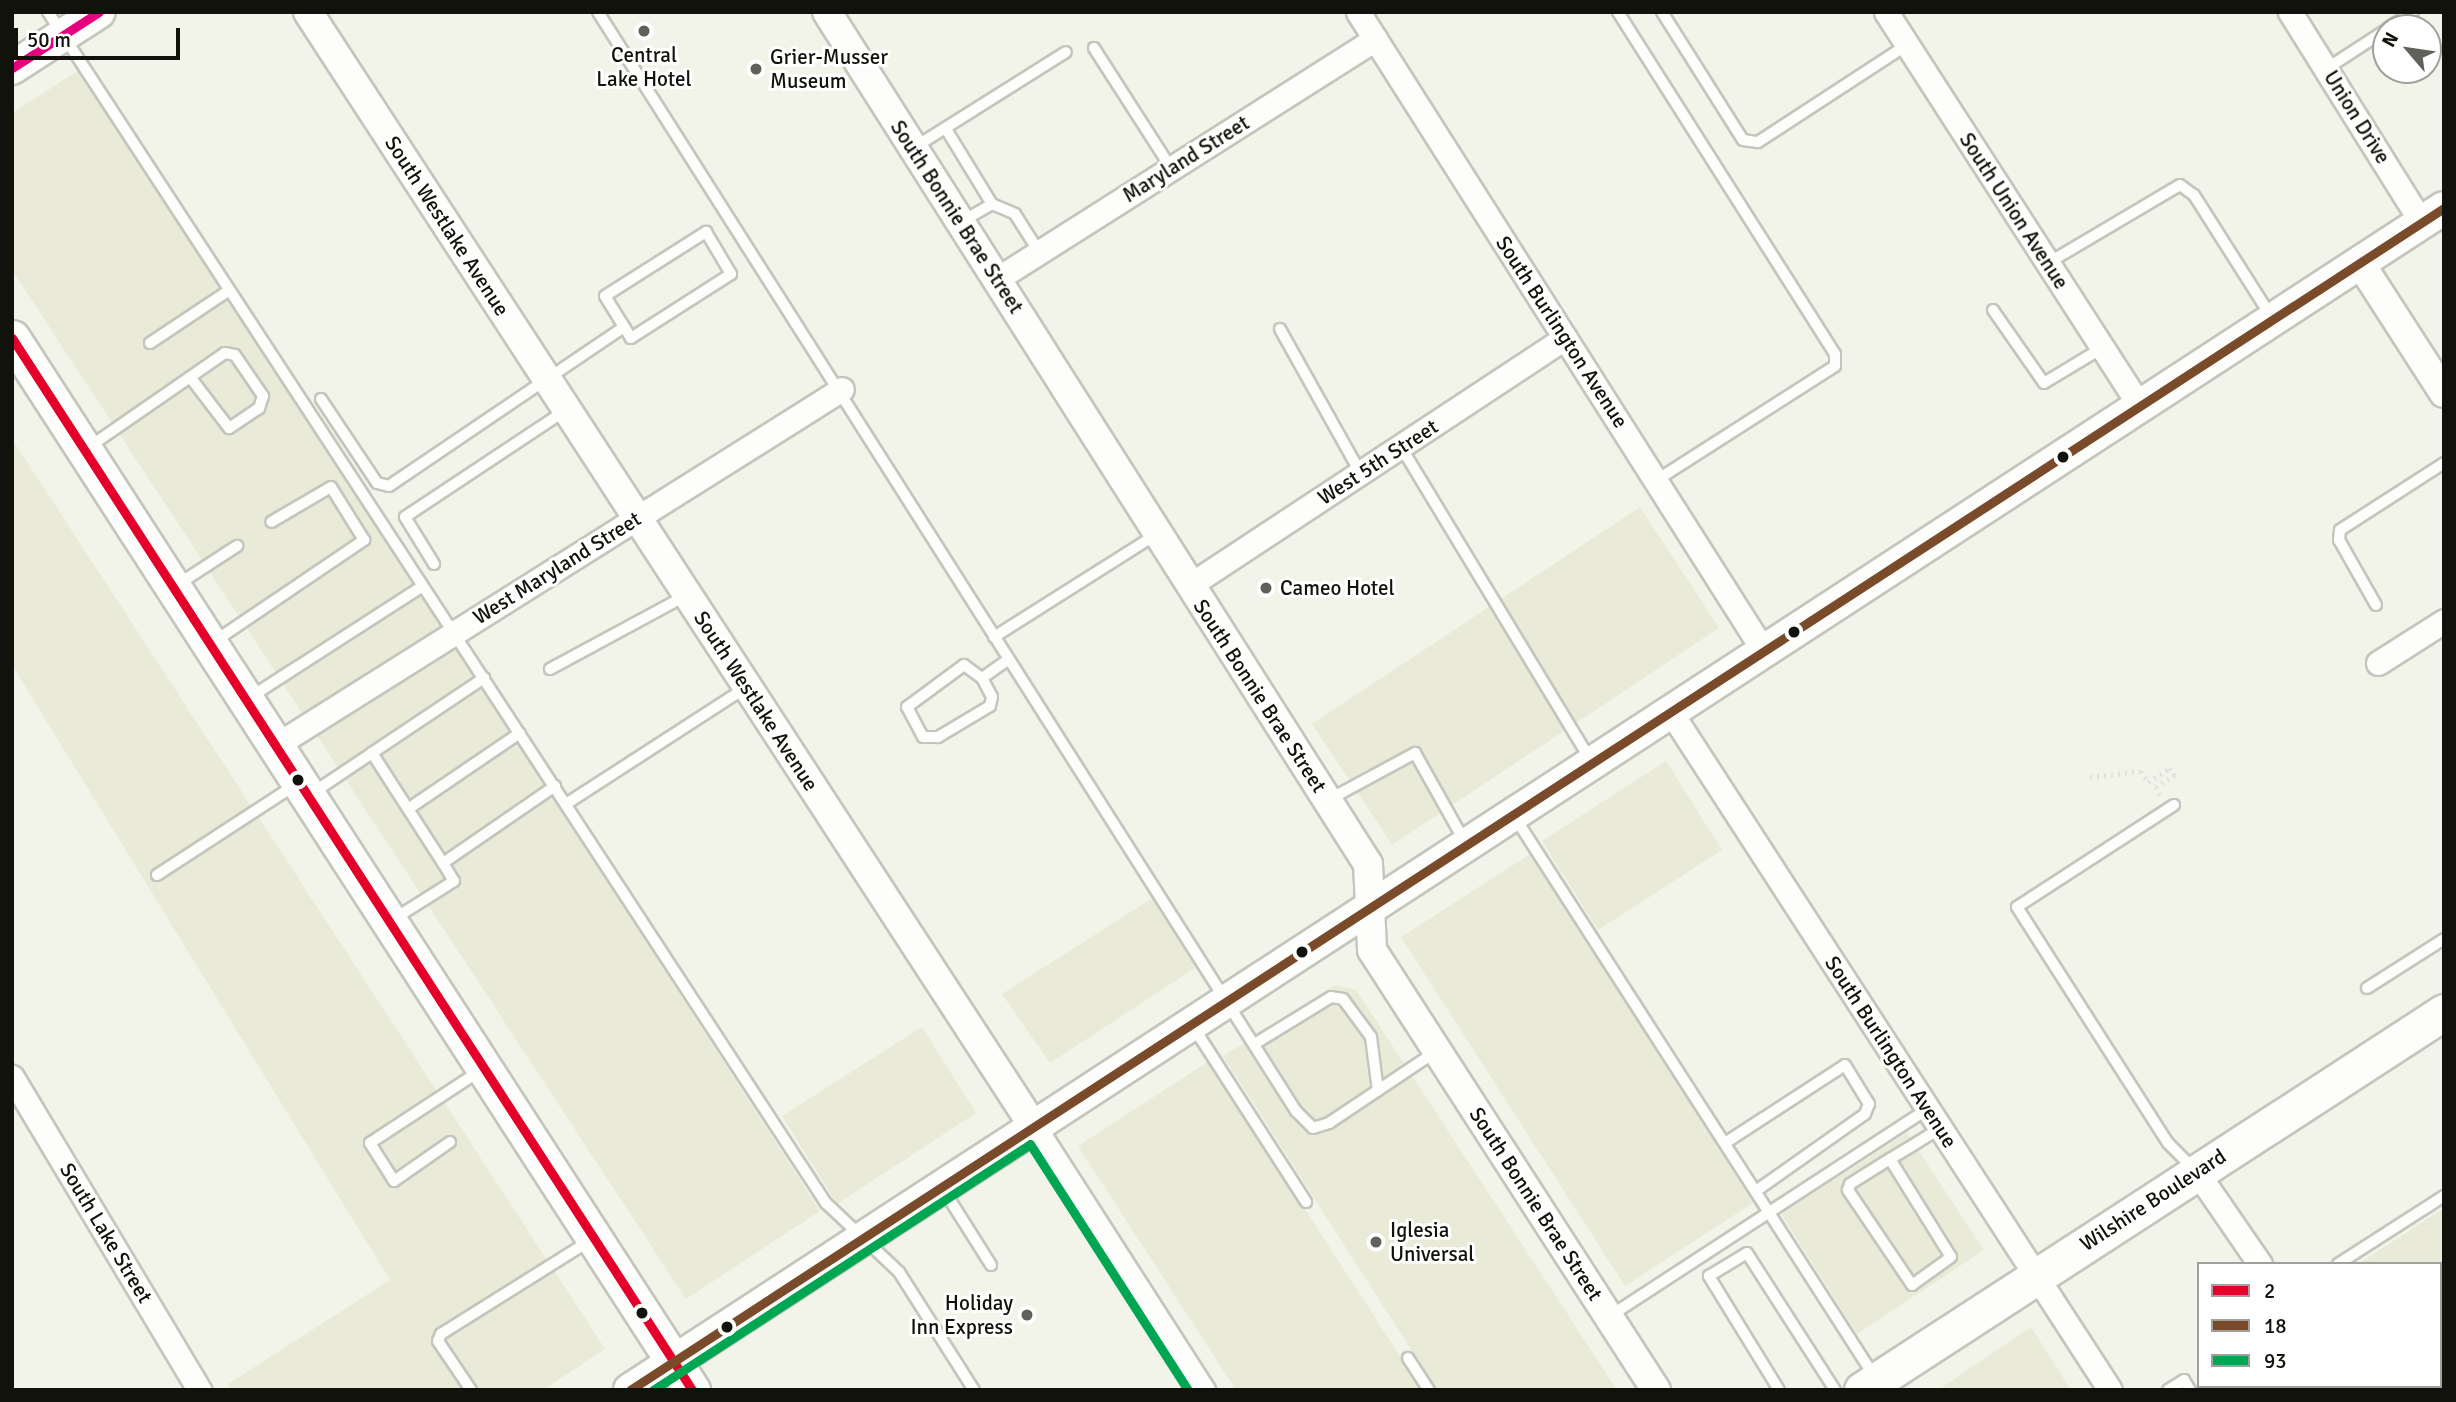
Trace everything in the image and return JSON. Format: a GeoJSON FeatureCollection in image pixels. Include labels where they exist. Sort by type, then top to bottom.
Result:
{"type":"FeatureCollection","features":[{"type":"Feature","properties":{"kind":"main road"},"geometry":{"type":"LineString","coordinates":[[12,68],[55,23],[99,12]]}},
{"type":"Feature","properties":{"kind":"main road"},"geometry":{"type":"LineString","coordinates":[[629,1390],[683,1375],[863,1239],[2275,323],[2433,216]]}},
{"type":"Feature","properties":{"kind":"main road"},"geometry":{"type":"LineString","coordinates":[[12,338],[273,747],[683,1375]]}},
{"type":"Feature","properties":{"kind":"main road","name":"Wilshire Boulevard"},"geometry":{"type":"LineString","coordinates":[[1874,1387],[2196,1171],[2444,1012]]}},
{"type":"Feature","properties":{"kind":"street","name":"South Westlake Avenue"},"geometry":{"type":"LineString","coordinates":[[308,12],[1203,1390]]}},
{"type":"Feature","properties":{"kind":"street","name":"South Bonnie Brae Street"},"geometry":{"type":"LineString","coordinates":[[827,12],[1368,864],[1372,950],[1656,1390]]}},
{"type":"Feature","properties":{"kind":"street","name":"South Burlington Avenue"},"geometry":{"type":"LineString","coordinates":[[1358,12],[1765,653]]}},
{"type":"Feature","properties":{"kind":"street","name":"South Union Avenue"},"geometry":{"type":"LineString","coordinates":[[1886,12],[2142,409]]}},
{"type":"Feature","properties":{"kind":"street","name":"Union Drive"},"geometry":{"type":"LineString","coordinates":[[2290,12],[2326,69],[2433,216]]}},
{"type":"Feature","properties":{"kind":"street","name":"Maryland Street"},"geometry":{"type":"LineString","coordinates":[[997,279],[1375,39]]}},
{"type":"Feature","properties":{"kind":"street"},"geometry":{"type":"LineString","coordinates":[[2362,266],[2444,393]]}},
{"type":"Feature","properties":{"kind":"street","name":"West 5th Street"},"geometry":{"type":"LineString","coordinates":[[1190,585],[1565,338]]}},
{"type":"Feature","properties":{"kind":"street","name":"West Maryland Street"},"geometry":{"type":"LineString","coordinates":[[273,747],[842,389]]}},
{"type":"Feature","properties":{"kind":"street"},"geometry":{"type":"LineString","coordinates":[[2378,663],[2444,621]]}},
{"type":"Feature","properties":{"kind":"street","name":"South Burlington Avenue"},"geometry":{"type":"LineString","coordinates":[[1672,714],[2110,1390]]}},
{"type":"Feature","properties":{"kind":"street","name":"South Lake Street"},"geometry":{"type":"LineString","coordinates":[[12,1077],[199,1390]]}},
{"type":"Feature","properties":{"kind":"street"},"geometry":{"type":"LineString","coordinates":[[2196,1171],[2259,1262]]}},
{"type":"Feature","properties":{"kind":"lane"},"geometry":{"type":"LineString","coordinates":[[598,12],[842,389],[1008,660],[1313,1128],[1378,1091],[1436,1052]]}},
{"type":"Feature","properties":{"kind":"lane"},"geometry":{"type":"LineString","coordinates":[[1618,12],[1835,354],[1835,366],[1657,480]]}},
{"type":"Feature","properties":{"kind":"lane"},"geometry":{"type":"LineString","coordinates":[[1662,12],[1743,140],[1758,142],[1907,45]]}},
{"type":"Feature","properties":{"kind":"lane"},"geometry":{"type":"LineString","coordinates":[[55,23],[420,588],[484,678],[826,1203],[898,1272],[974,1390]]}},
{"type":"Feature","properties":{"kind":"lane"},"geometry":{"type":"LineString","coordinates":[[2326,69],[2372,39]]}},
{"type":"Feature","properties":{"kind":"lane"},"geometry":{"type":"LineString","coordinates":[[1094,48],[1171,169]]}},
{"type":"Feature","properties":{"kind":"lane"},"geometry":{"type":"LineString","coordinates":[[912,148],[1066,52]]}},
{"type":"Feature","properties":{"kind":"lane"},"geometry":{"type":"LineString","coordinates":[[946,129],[992,204],[1015,214],[1040,252]]}},
{"type":"Feature","properties":{"kind":"lane"},"geometry":{"type":"LineString","coordinates":[[2048,263],[2164,191],[2188,187],[2275,323]]}},
{"type":"Feature","properties":{"kind":"lane"},"geometry":{"type":"LineString","coordinates":[[961,222],[992,204]]}},
{"type":"Feature","properties":{"kind":"lane"},"geometry":{"type":"LineString","coordinates":[[706,232],[731,274],[631,338],[624,327],[605,296],[706,232]]}},
{"type":"Feature","properties":{"kind":"lane"},"geometry":{"type":"LineString","coordinates":[[150,343],[228,291]]}},
{"type":"Feature","properties":{"kind":"lane"},"geometry":{"type":"LineString","coordinates":[[1993,310],[2044,383],[2102,348]]}},
{"type":"Feature","properties":{"kind":"lane"},"geometry":{"type":"LineString","coordinates":[[321,399],[377,483],[389,486],[548,382],[624,327]]}},
{"type":"Feature","properties":{"kind":"lane"},"geometry":{"type":"LineString","coordinates":[[1280,329],[1362,474]]}},
{"type":"Feature","properties":{"kind":"lane"},"geometry":{"type":"LineString","coordinates":[[84,450],[190,377],[225,354],[236,355],[263,396],[259,408],[229,428],[190,377]]}},
{"type":"Feature","properties":{"kind":"lane"},"geometry":{"type":"LineString","coordinates":[[434,564],[405,517],[566,410]]}},
{"type":"Feature","properties":{"kind":"lane"},"geometry":{"type":"LineString","coordinates":[[1401,447],[1594,765]]}},
{"type":"Feature","properties":{"kind":"lane"},"geometry":{"type":"LineString","coordinates":[[2376,605],[2339,541],[2340,530],[2444,463]]}},
{"type":"Feature","properties":{"kind":"lane"},"geometry":{"type":"LineString","coordinates":[[208,645],[364,540],[331,487],[271,522]]}},
{"type":"Feature","properties":{"kind":"lane"},"geometry":{"type":"LineString","coordinates":[[994,637],[1157,534]]}},
{"type":"Feature","properties":{"kind":"lane"},"geometry":{"type":"LineString","coordinates":[[172,588],[237,546]]}},
{"type":"Feature","properties":{"kind":"lane"},"geometry":{"type":"LineString","coordinates":[[244,701],[420,588]]}},
{"type":"Feature","properties":{"kind":"lane"},"geometry":{"type":"LineString","coordinates":[[551,669],[687,595]]}},
{"type":"Feature","properties":{"kind":"lane"},"geometry":{"type":"LineString","coordinates":[[982,678],[1008,660]]}},
{"type":"Feature","properties":{"kind":"lane"},"geometry":{"type":"LineString","coordinates":[[964,665],[982,678],[992,697],[989,706],[938,737],[923,737],[907,707],[913,696],[964,665]]}},
{"type":"Feature","properties":{"kind":"lane"},"geometry":{"type":"LineString","coordinates":[[157,874],[301,790],[372,753],[484,678]]}},
{"type":"Feature","properties":{"kind":"lane"},"geometry":{"type":"LineString","coordinates":[[566,804],[747,687]]}},
{"type":"Feature","properties":{"kind":"lane"},"geometry":{"type":"LineString","coordinates":[[408,809],[520,733]]}},
{"type":"Feature","properties":{"kind":"lane"},"geometry":{"type":"LineString","coordinates":[[372,753],[454,881],[387,923]]}},
{"type":"Feature","properties":{"kind":"lane"},"geometry":{"type":"LineString","coordinates":[[1328,800],[1415,753],[1467,847]]}},
{"type":"Feature","properties":{"kind":"lane"},"geometry":{"type":"LineString","coordinates":[[443,863],[555,786]]}},
{"type":"Feature","properties":{"kind":"lane"},"geometry":{"type":"LineString","coordinates":[[2174,805],[2017,907],[2168,1143],[2196,1171]]}},
{"type":"Feature","properties":{"kind":"lane"},"geometry":{"type":"LineString","coordinates":[[1514,816],[1725,1143],[1874,1387]]}},
{"type":"Feature","properties":{"kind":"lane"},"geometry":{"type":"LineString","coordinates":[[2367,988],[2444,939]]}},
{"type":"Feature","properties":{"kind":"lane"},"geometry":{"type":"LineString","coordinates":[[1256,1043],[1331,997],[1343,999],[1371,1037],[1378,1091]]}},
{"type":"Feature","properties":{"kind":"lane"},"geometry":{"type":"LineString","coordinates":[[1193,1025],[1306,1202]]}},
{"type":"Feature","properties":{"kind":"lane"},"geometry":{"type":"LineString","coordinates":[[1725,1143],[1845,1065],[1869,1104],[1865,1114],[1755,1191]]}},
{"type":"Feature","properties":{"kind":"lane"},"geometry":{"type":"LineString","coordinates":[[450,1142],[394,1181],[369,1143],[483,1069]]}},
{"type":"Feature","properties":{"kind":"lane"},"geometry":{"type":"LineString","coordinates":[[1890,1159],[1951,1257],[1912,1285],[1848,1190],[1890,1159],[1934,1118]]}},
{"type":"Feature","properties":{"kind":"lane"},"geometry":{"type":"LineString","coordinates":[[1610,1316],[1769,1213],[1934,1118]]}},
{"type":"Feature","properties":{"kind":"lane"},"geometry":{"type":"LineString","coordinates":[[942,1187],[991,1265]]}},
{"type":"Feature","properties":{"kind":"lane"},"geometry":{"type":"LineString","coordinates":[[2341,1262],[2444,1196]]}},
{"type":"Feature","properties":{"kind":"lane"},"geometry":{"type":"LineString","coordinates":[[471,1390],[438,1341],[441,1334],[594,1239]]}},
{"type":"Feature","properties":{"kind":"lane"},"geometry":{"type":"LineString","coordinates":[[1779,1390],[1709,1276],[1746,1253],[1835,1390]]}},
{"type":"Feature","properties":{"kind":"lane"},"geometry":{"type":"LineString","coordinates":[[1408,1358],[1429,1390]]}},
{"type":"Feature","properties":{"kind":"lane"},"geometry":{"type":"LineString","coordinates":[[2168,1390],[2184,1380],[2190,1390]]}},
{"type":"Feature","properties":{"kind":"path"},"geometry":{"type":"LineString","coordinates":[[2090,777],[2141,771],[2148,782],[2170,768],[2175,775],[2156,787]]}},
{"type":"Feature","properties":{"kind":"shaded area"},"geometry":{"type":"Polygon","coordinates":[[[81,69],[820,1211],[686,1299],[12,270],[12,113],[81,69]]]}},
{"type":"Feature","properties":{"kind":"shaded area"},"geometry":{"type":"Polygon","coordinates":[[[12,439],[605,1349],[543,1390],[231,1390],[228,1384],[390,1280],[12,665],[12,439]]]}},
{"type":"Feature","properties":{"kind":"shaded area"},"geometry":{"type":"Polygon","coordinates":[[[1640,507],[1719,628],[1392,845],[1312,724],[1640,507]]]}},
{"type":"Feature","properties":{"kind":"shaded area"},"geometry":{"type":"Polygon","coordinates":[[[1666,761],[1722,850],[1598,930],[1542,841],[1666,761]]]}},
{"type":"Feature","properties":{"kind":"shaded area"},"geometry":{"type":"Polygon","coordinates":[[[1532,853],[1753,1203],[1625,1286],[1401,937],[1532,853]]]}},
{"type":"Feature","properties":{"kind":"shaded area"},"geometry":{"type":"Polygon","coordinates":[[[1154,897],[1198,966],[1050,1063],[1002,994],[1154,897]]]}},
{"type":"Feature","properties":{"kind":"shaded area"},"geometry":{"type":"Polygon","coordinates":[[[1335,985],[1356,990],[1617,1390],[1437,1390],[1223,1056],[1335,985]]]}},
{"type":"Feature","properties":{"kind":"shaded area"},"geometry":{"type":"Polygon","coordinates":[[[922,1027],[976,1113],[837,1204],[782,1116],[922,1027]]]}},
{"type":"Feature","properties":{"kind":"shaded area"},"geometry":{"type":"Polygon","coordinates":[[[1209,1061],[1422,1390],[1236,1390],[1078,1146],[1209,1061]]]}},
{"type":"Feature","properties":{"kind":"shaded area"},"geometry":{"type":"Polygon","coordinates":[[[1907,1133],[1984,1250],[1857,1334],[1781,1214],[1907,1133]]]}},
{"type":"Feature","properties":{"kind":"shaded area"},"geometry":{"type":"Polygon","coordinates":[[[2444,1208],[2444,1390],[2390,1390],[2442,1388],[2442,1262],[2361,1262],[2444,1208]]]}},
{"type":"Feature","properties":{"kind":"shaded area"},"geometry":{"type":"Polygon","coordinates":[[[2031,1327],[2071,1390],[1938,1390],[2031,1327]]]}},
{"type":"Feature","properties":{"kind":"transit line"},"geometry":{"type":"LineString","coordinates":[[12,68],[99,12]]}},
{"type":"Feature","properties":{"kind":"transit line","name":"18"},"geometry":{"type":"LineString","coordinates":[[630,1390],[2444,208]]}},
{"type":"Feature","properties":{"kind":"transit line","name":"2"},"geometry":{"type":"LineString","coordinates":[[12,338],[692,1390]]}},
{"type":"Feature","properties":{"kind":"transit line","name":"93"},"geometry":{"type":"LineString","coordinates":[[653,1390],[1030,1144],[1188,1390]]}},
{"type":"Feature","properties":{"kind":"place","name":"Central Lake Hotel"},"geometry":{"type":"Point","coordinates":[644,31]}},
{"type":"Feature","properties":{"kind":"place","name":"Grier-Musser Museum"},"geometry":{"type":"Point","coordinates":[756,69]}},
{"type":"Feature","properties":{"kind":"place","name":"Cameo Hotel"},"geometry":{"type":"Point","coordinates":[1266,588]}},
{"type":"Feature","properties":{"kind":"place","name":"Iglesia Universal"},"geometry":{"type":"Point","coordinates":[1376,1242]}},
{"type":"Feature","properties":{"kind":"place","name":"Holiday Inn Express"},"geometry":{"type":"Point","coordinates":[1027,1315]}}]}
